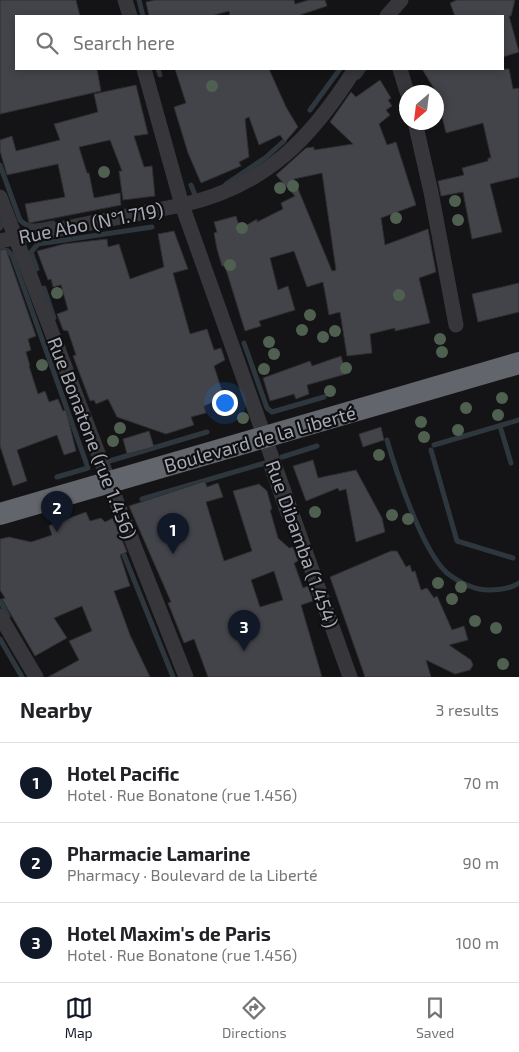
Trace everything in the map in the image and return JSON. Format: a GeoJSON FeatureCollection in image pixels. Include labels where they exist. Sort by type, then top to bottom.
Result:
{"type":"FeatureCollection","features":[{"type":"Feature","properties":{"kind":"highway","name":"Boulevard de la Liberté"},"geometry":{"type":"LineString","coordinates":[[0,514],[519,363]]}},
{"type":"Feature","properties":{"kind":"street"},"geometry":{"type":"LineString","coordinates":[[125,0],[130,15]]}},
{"type":"Feature","properties":{"kind":"street"},"geometry":{"type":"LineString","coordinates":[[388,15],[401,0]]}},
{"type":"Feature","properties":{"kind":"street","name":"Rue Dibamba (1.454)"},"geometry":{"type":"LineString","coordinates":[[144,70],[182,206],[350,677]]}},
{"type":"Feature","properties":{"kind":"street","name":"Rue Abo (N°1.719)"},"geometry":{"type":"LineString","coordinates":[[7,240],[182,206],[211,199],[232,190],[260,175],[290,152],[320,121],[354,70]]}},
{"type":"Feature","properties":{"kind":"street"},"geometry":{"type":"LineString","coordinates":[[400,70],[405,85]]}},
{"type":"Feature","properties":{"kind":"street"},"geometry":{"type":"LineString","coordinates":[[416,130],[431,192],[456,325]]}},
{"type":"Feature","properties":{"kind":"street","name":"Rue Bonatone (rue 1.456)"},"geometry":{"type":"LineString","coordinates":[[0,197],[7,240],[109,482],[186,677]]}},
{"type":"Feature","properties":{"kind":"street"},"geometry":{"type":"LineString","coordinates":[[0,616],[36,677]]}},
{"type":"Feature","properties":{"kind":"building"},"geometry":{"type":"Polygon","coordinates":[[[0,0],[76,0],[80,15],[15,15],[15,70],[97,70],[101,91],[0,114],[0,0]]]}},
{"type":"Feature","properties":{"kind":"building"},"geometry":{"type":"Polygon","coordinates":[[[155,0],[294,0],[295,4],[309,0],[325,0],[327,6],[300,15],[230,15],[229,11],[215,15],[149,15],[146,2],[155,0]]]}},
{"type":"Feature","properties":{"kind":"building"},"geometry":{"type":"Polygon","coordinates":[[[457,0],[515,0],[511,16],[509,16],[519,52],[504,57],[504,15],[455,15],[450,3],[457,0]]]}},
{"type":"Feature","properties":{"kind":"building"},"geometry":{"type":"Polygon","coordinates":[[[509,69],[513,89],[519,88],[519,177],[490,184],[502,232],[472,239],[463,192],[441,196],[438,181],[464,175],[462,168],[488,161],[488,158],[491,158],[483,123],[446,133],[444,125],[444,85],[432,85],[423,70],[509,69]]]}},
{"type":"Feature","properties":{"kind":"building"},"geometry":{"type":"Polygon","coordinates":[[[175,70],[269,70],[286,107],[298,127],[285,142],[280,135],[259,145],[249,117],[245,119],[249,157],[239,162],[241,166],[201,183],[188,153],[174,107],[186,103],[175,70]]]}},
{"type":"Feature","properties":{"kind":"building"},"geometry":{"type":"Polygon","coordinates":[[[380,80],[391,98],[388,100],[392,106],[386,110],[390,115],[379,124],[387,145],[396,142],[416,205],[381,218],[385,245],[428,229],[436,272],[419,278],[430,323],[395,331],[395,328],[370,334],[372,353],[347,356],[340,312],[329,315],[323,282],[307,287],[294,251],[270,258],[278,290],[288,286],[295,310],[259,321],[261,326],[245,331],[225,266],[222,266],[217,249],[214,233],[217,232],[214,222],[236,216],[240,229],[257,219],[257,222],[283,209],[281,203],[295,196],[276,175],[306,148],[314,147],[314,150],[353,144],[330,122],[351,92],[356,97],[380,80]],[[322,173],[294,179],[332,271],[336,270],[322,173]]]}},
{"type":"Feature","properties":{"kind":"building"},"geometry":{"type":"Polygon","coordinates":[[[136,85],[148,134],[134,136],[144,167],[152,166],[155,196],[123,200],[119,171],[122,171],[110,140],[79,147],[87,173],[89,173],[94,198],[120,193],[121,205],[29,223],[25,204],[65,197],[58,164],[7,175],[0,151],[0,140],[12,136],[16,151],[60,140],[54,124],[98,112],[94,94],[136,85]]]}},
{"type":"Feature","properties":{"kind":"building"},"geometry":{"type":"Polygon","coordinates":[[[174,231],[188,269],[173,273],[190,334],[207,329],[214,350],[221,348],[225,360],[214,366],[224,397],[204,406],[206,413],[191,417],[194,425],[166,434],[117,417],[108,399],[96,404],[94,400],[90,401],[73,356],[76,355],[68,331],[63,330],[57,314],[68,310],[61,285],[53,287],[51,279],[48,280],[37,251],[64,244],[107,239],[108,247],[119,244],[130,279],[164,267],[158,234],[174,231]]]}},
{"type":"Feature","properties":{"kind":"building"},"geometry":{"type":"Polygon","coordinates":[[[6,249],[36,336],[28,339],[31,350],[26,352],[38,394],[45,391],[49,402],[58,399],[63,411],[66,410],[76,451],[64,455],[57,435],[17,450],[27,481],[13,486],[0,446],[0,250],[6,249]]]}},
{"type":"Feature","properties":{"kind":"building"},"geometry":{"type":"Polygon","coordinates":[[[519,283],[519,312],[478,322],[472,294],[519,283]]]}},
{"type":"Feature","properties":{"kind":"building"},"geometry":{"type":"Polygon","coordinates":[[[341,356],[346,374],[307,385],[309,394],[296,399],[294,394],[270,401],[263,378],[310,361],[312,366],[341,356]]]}},
{"type":"Feature","properties":{"kind":"building"},"geometry":{"type":"Polygon","coordinates":[[[381,427],[384,440],[363,447],[359,434],[381,427]]]}},
{"type":"Feature","properties":{"kind":"building"},"geometry":{"type":"Polygon","coordinates":[[[149,431],[154,447],[127,454],[123,439],[149,431]]]}},
{"type":"Feature","properties":{"kind":"building"},"geometry":{"type":"Polygon","coordinates":[[[313,460],[318,478],[356,470],[382,518],[385,532],[356,542],[346,489],[339,491],[338,488],[306,501],[293,466],[313,460]]]}},
{"type":"Feature","properties":{"kind":"building"},"geometry":{"type":"Polygon","coordinates":[[[205,481],[207,487],[218,483],[223,497],[206,502],[224,561],[252,551],[233,491],[259,484],[267,491],[278,538],[289,548],[293,547],[298,561],[294,563],[303,588],[308,586],[313,601],[301,605],[322,677],[208,677],[194,639],[184,643],[168,603],[171,602],[129,506],[205,481]],[[274,571],[251,580],[260,607],[283,600],[274,571]]]}},
{"type":"Feature","properties":{"kind":"building"},"geometry":{"type":"Polygon","coordinates":[[[86,512],[90,521],[101,518],[105,522],[113,518],[127,552],[120,555],[130,586],[114,591],[130,635],[150,677],[48,677],[79,660],[69,641],[92,631],[82,606],[54,618],[67,638],[35,656],[2,599],[5,598],[0,590],[0,539],[9,537],[31,542],[52,535],[49,526],[86,512]]]}},
{"type":"Feature","properties":{"kind":"building"},"geometry":{"type":"Polygon","coordinates":[[[391,551],[397,551],[406,567],[410,565],[412,572],[415,571],[421,590],[427,588],[434,598],[437,596],[452,630],[464,626],[468,640],[449,645],[471,660],[473,665],[470,670],[455,674],[426,660],[431,677],[365,677],[330,577],[391,551]]]}},
{"type":"Feature","properties":{"kind":"waterway"},"geometry":{"type":"LineString","coordinates":[[139,0],[143,15]]}},
{"type":"Feature","properties":{"kind":"waterway"},"geometry":{"type":"LineString","coordinates":[[158,70],[160,75]]}},
{"type":"Feature","properties":{"kind":"waterway"},"geometry":{"type":"LineString","coordinates":[[310,110],[339,70]]}},
{"type":"Feature","properties":{"kind":"waterway"},"geometry":{"type":"LineString","coordinates":[[358,77],[363,70]]}},
{"type":"Feature","properties":{"kind":"waterway"},"geometry":{"type":"LineString","coordinates":[[226,184],[265,158],[284,141]]}},
{"type":"Feature","properties":{"kind":"waterway"},"geometry":{"type":"LineString","coordinates":[[0,165],[20,220],[31,226],[53,223]]}},
{"type":"Feature","properties":{"kind":"waterway"},"geometry":{"type":"LineString","coordinates":[[191,185],[195,195],[198,196]]}},
{"type":"Feature","properties":{"kind":"waterway"},"geometry":{"type":"LineString","coordinates":[[0,220],[2,225],[0,228]]}},
{"type":"Feature","properties":{"kind":"waterway"},"geometry":{"type":"LineString","coordinates":[[37,269],[31,252],[38,244],[152,227]]}},
{"type":"Feature","properties":{"kind":"waterway"},"geometry":{"type":"LineString","coordinates":[[0,249],[8,251],[12,255],[88,468],[57,477]]}},
{"type":"Feature","properties":{"kind":"waterway"},"geometry":{"type":"LineString","coordinates":[[44,288],[54,318]]}},
{"type":"Feature","properties":{"kind":"waterway"},"geometry":{"type":"LineString","coordinates":[[244,343],[267,408],[272,412],[324,397]]}},
{"type":"Feature","properties":{"kind":"waterway"},"geometry":{"type":"LineString","coordinates":[[434,445],[519,420]]}},
{"type":"Feature","properties":{"kind":"waterway"},"geometry":{"type":"LineString","coordinates":[[500,426],[511,463]]}},
{"type":"Feature","properties":{"kind":"waterway"},"geometry":{"type":"LineString","coordinates":[[105,461],[207,432]]}},
{"type":"Feature","properties":{"kind":"waterway"},"geometry":{"type":"LineString","coordinates":[[387,440],[411,511],[429,548],[447,573],[467,585],[483,590],[504,589],[519,583]]}},
{"type":"Feature","properties":{"kind":"waterway"},"geometry":{"type":"LineString","coordinates":[[282,457],[317,446]]}},
{"type":"Feature","properties":{"kind":"waterway"},"geometry":{"type":"LineString","coordinates":[[431,450],[457,541],[513,558]]}},
{"type":"Feature","properties":{"kind":"waterway"},"geometry":{"type":"LineString","coordinates":[[142,499],[265,463],[284,517]]}},
{"type":"Feature","properties":{"kind":"waterway"},"geometry":{"type":"LineString","coordinates":[[124,555],[173,677]]}},
{"type":"Feature","properties":{"kind":"waterway"},"geometry":{"type":"LineString","coordinates":[[0,601],[8,616]]}},
{"type":"Feature","properties":{"kind":"waterway"},"geometry":{"type":"LineString","coordinates":[[0,639],[22,677]]}},
{"type":"Feature","properties":{"kind":"place","name":"Pharmacie Lamarine"},"geometry":{"type":"Point","coordinates":[57,532]}},
{"type":"Feature","properties":{"kind":"place","name":"Hotel Pacific"},"geometry":{"type":"Point","coordinates":[173,554]}},
{"type":"Feature","properties":{"kind":"place","name":"Hotel Maxim's de Paris"},"geometry":{"type":"Point","coordinates":[244,651]}}]}
